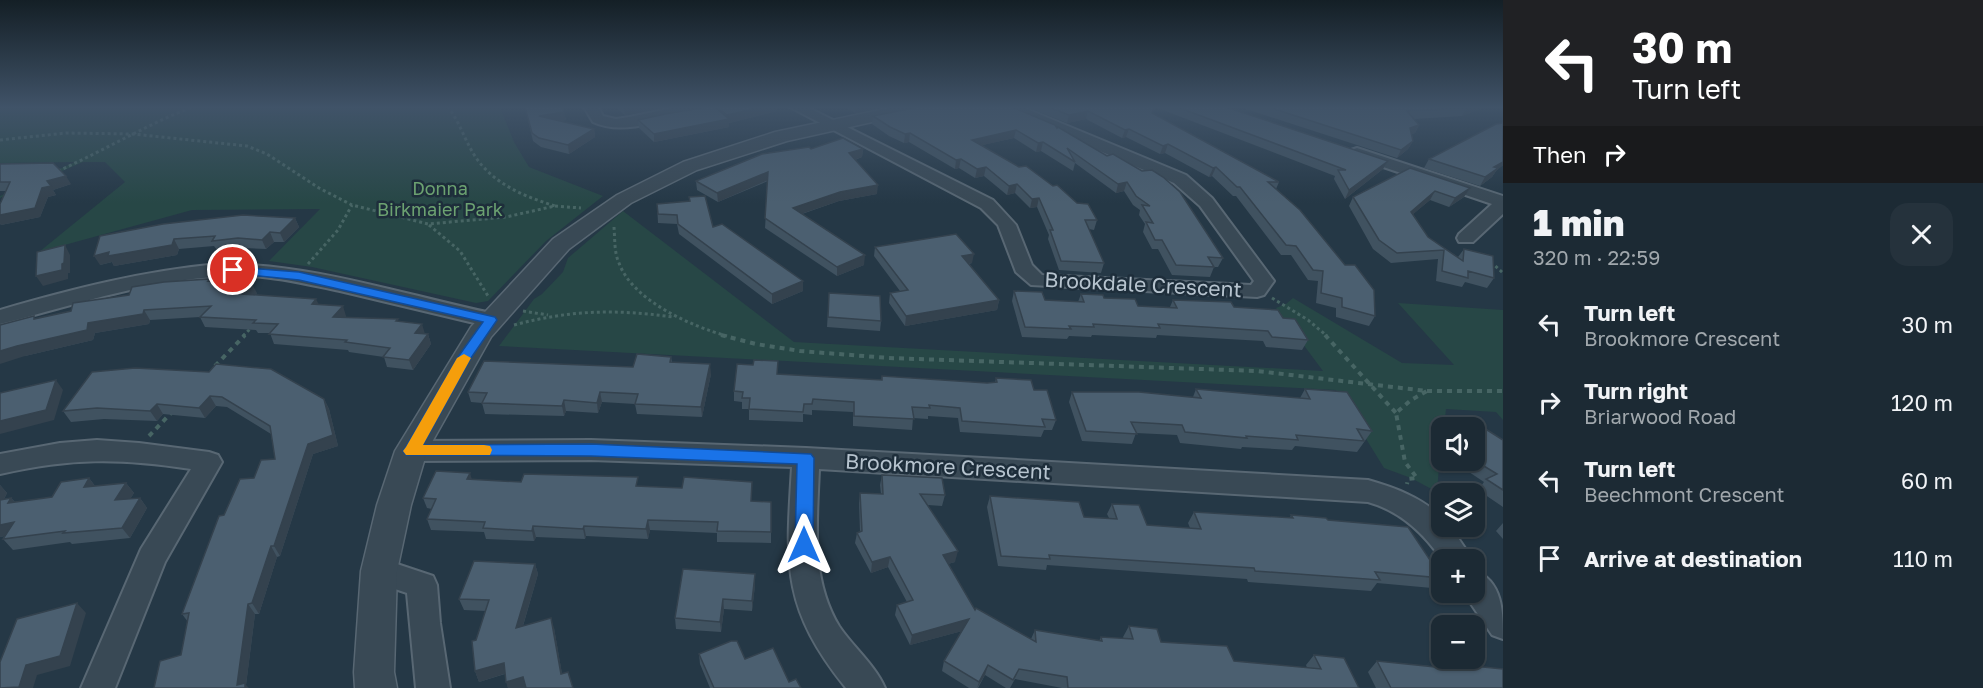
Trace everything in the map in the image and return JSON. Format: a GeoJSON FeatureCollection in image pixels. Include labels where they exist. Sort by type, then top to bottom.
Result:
{"type":"FeatureCollection","features":[{"type":"Feature","properties":{"kind":"street"},"geometry":{"type":"LineString","coordinates":[[376,688],[374,672],[379,572],[394,505],[411,451],[492,320],[561,244],[624,199],[690,166],[772,139]]}},
{"type":"Feature","properties":{"kind":"street","name":"Brookdale Crescent"},"geometry":{"type":"LineString","coordinates":[[861,139],[995,210],[1009,228],[1022,267],[1029,277],[1038,281],[1257,291],[1264,281],[1206,202],[1180,179],[1086,139]]}},
{"type":"Feature","properties":{"kind":"street"},"geometry":{"type":"LineString","coordinates":[[1341,147],[1503,203],[1466,238]]}},
{"type":"Feature","properties":{"kind":"street"},"geometry":{"type":"LineString","coordinates":[[0,317],[154,276],[233,270],[299,276],[492,320]]}},
{"type":"Feature","properties":{"kind":"street"},"geometry":{"type":"LineString","coordinates":[[0,464],[43,455],[96,450],[134,452],[209,462],[152,558],[98,688]]}},
{"type":"Feature","properties":{"kind":"street","name":"Brookmore Crescent"},"geometry":{"type":"LineString","coordinates":[[411,451],[591,450],[806,458],[1368,491],[1403,502],[1422,515],[1450,549]]}},
{"type":"Feature","properties":{"kind":"street"},"geometry":{"type":"LineString","coordinates":[[806,458],[805,578],[816,615],[848,668],[868,688]]}},
{"type":"Feature","properties":{"kind":"street"},"geometry":{"type":"LineString","coordinates":[[379,572],[422,585],[424,623],[433,688]]}},
{"type":"Feature","properties":{"kind":"street"},"geometry":{"type":"LineString","coordinates":[[1485,599],[1503,626]]}},
{"type":"Feature","properties":{"kind":"path"},"geometry":{"type":"LineString","coordinates":[[50,175],[123,139]]}},
{"type":"Feature","properties":{"kind":"path"},"geometry":{"type":"LineString","coordinates":[[178,139],[247,147],[267,154],[319,188],[352,205],[428,224],[506,217],[555,206]]}},
{"type":"Feature","properties":{"kind":"path"},"geometry":{"type":"LineString","coordinates":[[465,139],[473,153],[499,182],[526,198],[555,206],[584,208],[614,218],[615,251],[619,265],[628,280],[647,298],[676,317],[719,334],[756,344],[800,351],[889,358],[1257,371],[1427,391],[1503,391]]}},
{"type":"Feature","properties":{"kind":"path"},"geometry":{"type":"LineString","coordinates":[[299,276],[338,230],[352,205]]}},
{"type":"Feature","properties":{"kind":"path"},"geometry":{"type":"LineString","coordinates":[[428,224],[460,251],[482,283],[491,302],[492,320],[500,336],[508,327],[552,315],[586,311],[635,311],[676,317]]}},
{"type":"Feature","properties":{"kind":"path"},"geometry":{"type":"LineString","coordinates":[[1486,257],[1503,273]]}},
{"type":"Feature","properties":{"kind":"path"},"geometry":{"type":"LineString","coordinates":[[1279,301],[1298,313],[1340,351],[1396,413],[1405,462],[1417,478],[1408,479]]}},
{"type":"Feature","properties":{"kind":"path"},"geometry":{"type":"LineString","coordinates":[[210,371],[260,320]]}},
{"type":"Feature","properties":{"kind":"path"},"geometry":{"type":"LineString","coordinates":[[1396,413],[1411,400],[1427,391]]}},
{"type":"Feature","properties":{"kind":"path"},"geometry":{"type":"LineString","coordinates":[[145,441],[178,406]]}},
{"type":"Feature","properties":{"kind":"green space","name":"Donna Birkmaier Park"},"geometry":{"type":"Polygon","coordinates":[[[0,139],[513,139],[529,167],[603,196],[546,241],[488,301],[476,303],[312,267],[269,261],[320,209],[192,210],[39,252],[125,182],[105,162],[83,162],[0,198],[0,196],[75,162],[0,163],[0,139]]]}},
{"type":"Feature","properties":{"kind":"green space"},"geometry":{"type":"Polygon","coordinates":[[[623,211],[794,342],[1323,371],[1276,308],[1293,298],[1402,363],[1454,365],[1398,303],[1503,310],[1503,420],[1496,412],[1446,409],[1445,417],[1431,417],[1431,471],[1439,471],[1438,483],[1431,483],[1431,489],[1384,468],[1336,390],[499,346],[534,299],[563,272],[568,258],[623,211]]]}},
{"type":"Feature","properties":{"kind":"building"},"geometry":{"type":"Polygon","coordinates":[[[544,139],[578,139],[568,145],[544,139]]]}},
{"type":"Feature","properties":{"kind":"building"},"geometry":{"type":"Polygon","coordinates":[[[845,139],[863,149],[849,153],[878,185],[840,192],[793,208],[865,255],[837,267],[765,218],[768,172],[717,193],[696,181],[762,154],[809,147],[811,149],[845,139]]]}},
{"type":"Feature","properties":{"kind":"building"},"geometry":{"type":"Polygon","coordinates":[[[920,139],[976,139],[972,140],[1019,167],[1026,166],[1053,186],[1057,185],[1077,203],[1088,204],[1097,220],[1085,220],[1104,263],[1061,261],[1050,230],[1053,230],[1039,198],[1032,199],[1017,184],[1009,186],[986,167],[977,169],[961,159],[956,160],[920,139]]]}},
{"type":"Feature","properties":{"kind":"building"},"geometry":{"type":"Polygon","coordinates":[[[1031,139],[1078,139],[1107,156],[1113,154],[1142,171],[1152,170],[1180,192],[1223,258],[1208,257],[1214,267],[1176,265],[1162,240],[1155,240],[1146,222],[1153,223],[1142,205],[1150,206],[1136,196],[1127,182],[1118,184],[1067,148],[1075,162],[1043,142],[1038,143],[1031,139]]]}},
{"type":"Feature","properties":{"kind":"building"},"geometry":{"type":"Polygon","coordinates":[[[1149,139],[1200,139],[1279,182],[1268,182],[1300,210],[1345,265],[1355,265],[1374,290],[1375,316],[1342,307],[1342,298],[1321,293],[1323,271],[1313,270],[1296,246],[1286,245],[1240,187],[1237,187],[1216,167],[1213,168],[1168,144],[1163,146],[1149,139]]]}},
{"type":"Feature","properties":{"kind":"building"},"geometry":{"type":"Polygon","coordinates":[[[1263,139],[1322,139],[1388,161],[1349,190],[1338,170],[1346,170],[1263,139]]]}},
{"type":"Feature","properties":{"kind":"building"},"geometry":{"type":"Polygon","coordinates":[[[1367,139],[1413,139],[1401,150],[1367,139]]]}},
{"type":"Feature","properties":{"kind":"building"},"geometry":{"type":"Polygon","coordinates":[[[1467,139],[1503,139],[1503,162],[1494,167],[1498,168],[1485,177],[1429,159],[1467,139]]]}},
{"type":"Feature","properties":{"kind":"building"},"geometry":{"type":"Polygon","coordinates":[[[53,163],[66,176],[47,181],[51,186],[42,188],[35,208],[0,215],[0,204],[10,182],[0,182],[0,164],[53,163]]]}},
{"type":"Feature","properties":{"kind":"building"},"geometry":{"type":"Polygon","coordinates":[[[1410,168],[1470,188],[1455,198],[1435,191],[1411,212],[1428,237],[1463,261],[1464,249],[1493,256],[1494,278],[1468,271],[1468,278],[1442,271],[1444,250],[1397,253],[1379,240],[1353,197],[1410,168]]]}},
{"type":"Feature","properties":{"kind":"building"},"geometry":{"type":"Polygon","coordinates":[[[705,196],[713,227],[722,224],[803,281],[772,294],[678,224],[677,215],[658,214],[657,204],[690,201],[689,197],[705,196]]]}},
{"type":"Feature","properties":{"kind":"building"},"geometry":{"type":"Polygon","coordinates":[[[243,215],[295,218],[280,233],[270,232],[262,240],[238,238],[212,241],[215,236],[174,239],[172,245],[108,256],[109,252],[94,256],[100,236],[163,224],[243,215]]]}},
{"type":"Feature","properties":{"kind":"building"},"geometry":{"type":"Polygon","coordinates":[[[956,234],[974,254],[962,256],[999,300],[906,316],[890,293],[908,290],[875,247],[956,234]]]}},
{"type":"Feature","properties":{"kind":"building"},"geometry":{"type":"Polygon","coordinates":[[[65,245],[62,270],[36,276],[37,252],[65,245]]]}},
{"type":"Feature","properties":{"kind":"building"},"geometry":{"type":"Polygon","coordinates":[[[210,279],[208,281],[252,284],[242,294],[316,299],[312,304],[343,306],[333,317],[398,319],[396,321],[422,324],[415,333],[428,334],[409,360],[383,357],[390,348],[345,342],[347,340],[269,334],[278,324],[253,323],[256,320],[200,317],[211,306],[144,310],[143,314],[88,323],[87,330],[0,351],[0,325],[34,316],[34,319],[71,311],[73,303],[129,295],[132,287],[210,279]]]}},
{"type":"Feature","properties":{"kind":"building"},"geometry":{"type":"Polygon","coordinates":[[[1014,291],[1042,292],[1045,300],[1084,302],[1081,294],[1103,295],[1104,298],[1135,299],[1138,306],[1177,308],[1173,300],[1231,302],[1234,307],[1278,310],[1283,318],[1295,319],[1308,340],[1272,337],[1268,331],[1158,324],[1160,328],[1093,324],[1094,327],[1069,326],[1071,329],[1025,327],[1014,291]]]}},
{"type":"Feature","properties":{"kind":"building"},"geometry":{"type":"Polygon","coordinates":[[[829,293],[880,296],[881,321],[828,317],[829,293]]]}},
{"type":"Feature","properties":{"kind":"building"},"geometry":{"type":"Polygon","coordinates":[[[637,354],[671,357],[670,362],[710,364],[701,407],[635,404],[638,394],[600,392],[597,403],[564,400],[562,406],[482,403],[487,393],[468,392],[484,361],[633,367],[637,354]]]}},
{"type":"Feature","properties":{"kind":"building"},"geometry":{"type":"Polygon","coordinates":[[[754,360],[778,361],[777,374],[882,380],[882,376],[987,383],[997,382],[996,378],[1031,380],[1034,390],[1047,390],[1056,420],[1042,419],[1045,427],[962,421],[960,408],[929,405],[930,408],[912,407],[914,419],[854,416],[854,402],[813,399],[812,404],[804,404],[803,412],[749,409],[750,398],[742,398],[743,392],[734,391],[737,364],[753,365],[754,360]]]}},
{"type":"Feature","properties":{"kind":"building"},"geometry":{"type":"Polygon","coordinates":[[[216,364],[271,369],[324,399],[333,435],[308,444],[274,546],[271,546],[252,603],[248,604],[237,685],[245,683],[245,688],[154,688],[160,661],[181,655],[189,613],[182,614],[219,516],[224,515],[240,479],[254,478],[261,460],[275,459],[270,426],[222,397],[210,396],[199,408],[157,404],[150,411],[97,408],[63,411],[92,372],[135,368],[209,372],[216,364]]]}},
{"type":"Feature","properties":{"kind":"building"},"geometry":{"type":"Polygon","coordinates":[[[56,380],[46,410],[0,421],[0,393],[56,380]]]}},
{"type":"Feature","properties":{"kind":"building"},"geometry":{"type":"Polygon","coordinates":[[[1196,389],[1310,399],[1305,389],[1347,392],[1372,431],[1357,429],[1364,441],[1296,435],[1298,440],[1246,436],[1247,438],[1185,432],[1182,425],[1131,422],[1137,434],[1086,431],[1072,392],[1139,392],[1201,398],[1196,389]]]}},
{"type":"Feature","properties":{"kind":"building"},"geometry":{"type":"Polygon","coordinates":[[[1485,429],[1503,440],[1503,490],[1486,479],[1497,474],[1485,467],[1485,429]]]}},
{"type":"Feature","properties":{"kind":"building"},"geometry":{"type":"Polygon","coordinates":[[[436,471],[470,473],[467,479],[521,482],[524,474],[638,477],[636,486],[682,488],[684,477],[752,482],[751,501],[771,502],[771,532],[717,531],[718,522],[648,520],[646,529],[533,526],[532,531],[483,528],[485,522],[427,519],[436,499],[423,498],[436,471]]]}},
{"type":"Feature","properties":{"kind":"building"},"geometry":{"type":"Polygon","coordinates":[[[882,475],[942,478],[945,495],[920,494],[958,551],[943,555],[975,610],[976,608],[1036,642],[1035,630],[1102,641],[1101,637],[1133,639],[1129,626],[1157,629],[1161,642],[1227,646],[1234,661],[1321,669],[1314,655],[1344,658],[1359,688],[1068,688],[1067,677],[1019,669],[1013,680],[988,665],[979,682],[944,661],[969,619],[912,635],[897,605],[913,600],[890,557],[872,562],[857,533],[862,531],[860,493],[883,494],[882,475]]]}},
{"type":"Feature","properties":{"kind":"building"},"geometry":{"type":"Polygon","coordinates":[[[89,478],[84,487],[126,483],[115,500],[140,498],[122,528],[63,533],[65,531],[3,539],[14,522],[0,525],[0,500],[11,498],[8,503],[52,497],[61,482],[89,478]]]}},
{"type":"Feature","properties":{"kind":"building"},"geometry":{"type":"Polygon","coordinates":[[[990,496],[1079,502],[1084,517],[1117,519],[1112,504],[1139,505],[1147,525],[1201,529],[1194,512],[1293,518],[1291,515],[1408,527],[1431,562],[1431,577],[1375,572],[1380,580],[1255,571],[1254,568],[1049,555],[1050,559],[1001,556],[990,496]]]}},
{"type":"Feature","properties":{"kind":"building"},"geometry":{"type":"Polygon","coordinates":[[[474,561],[535,564],[516,628],[551,618],[561,674],[568,672],[573,688],[526,688],[523,677],[506,682],[504,663],[475,671],[472,641],[476,640],[489,600],[459,599],[474,561]]]}},
{"type":"Feature","properties":{"kind":"building"},"geometry":{"type":"Polygon","coordinates":[[[683,569],[755,574],[752,601],[723,599],[720,622],[675,618],[683,569]]]}},
{"type":"Feature","properties":{"kind":"building"},"geometry":{"type":"Polygon","coordinates":[[[77,603],[60,656],[26,665],[19,687],[0,688],[0,662],[17,619],[77,603]]]}},
{"type":"Feature","properties":{"kind":"building"},"geometry":{"type":"Polygon","coordinates":[[[731,641],[737,641],[745,659],[773,648],[789,682],[796,679],[801,688],[714,688],[699,654],[731,641]]]}},
{"type":"Feature","properties":{"kind":"building"},"geometry":{"type":"Polygon","coordinates":[[[1377,661],[1431,666],[1431,669],[1503,669],[1503,688],[1391,688],[1377,661]]]}},
{"type":"Feature","properties":{"kind":"slow traffic"},"geometry":{"type":"LineString","coordinates":[[464,358],[411,451],[484,450]]}},
{"type":"Feature","properties":{"kind":"route"},"geometry":{"type":"LineString","coordinates":[[233,270],[299,276],[491,320],[465,357],[411,451],[591,450],[806,458],[804,545]]}}]}
